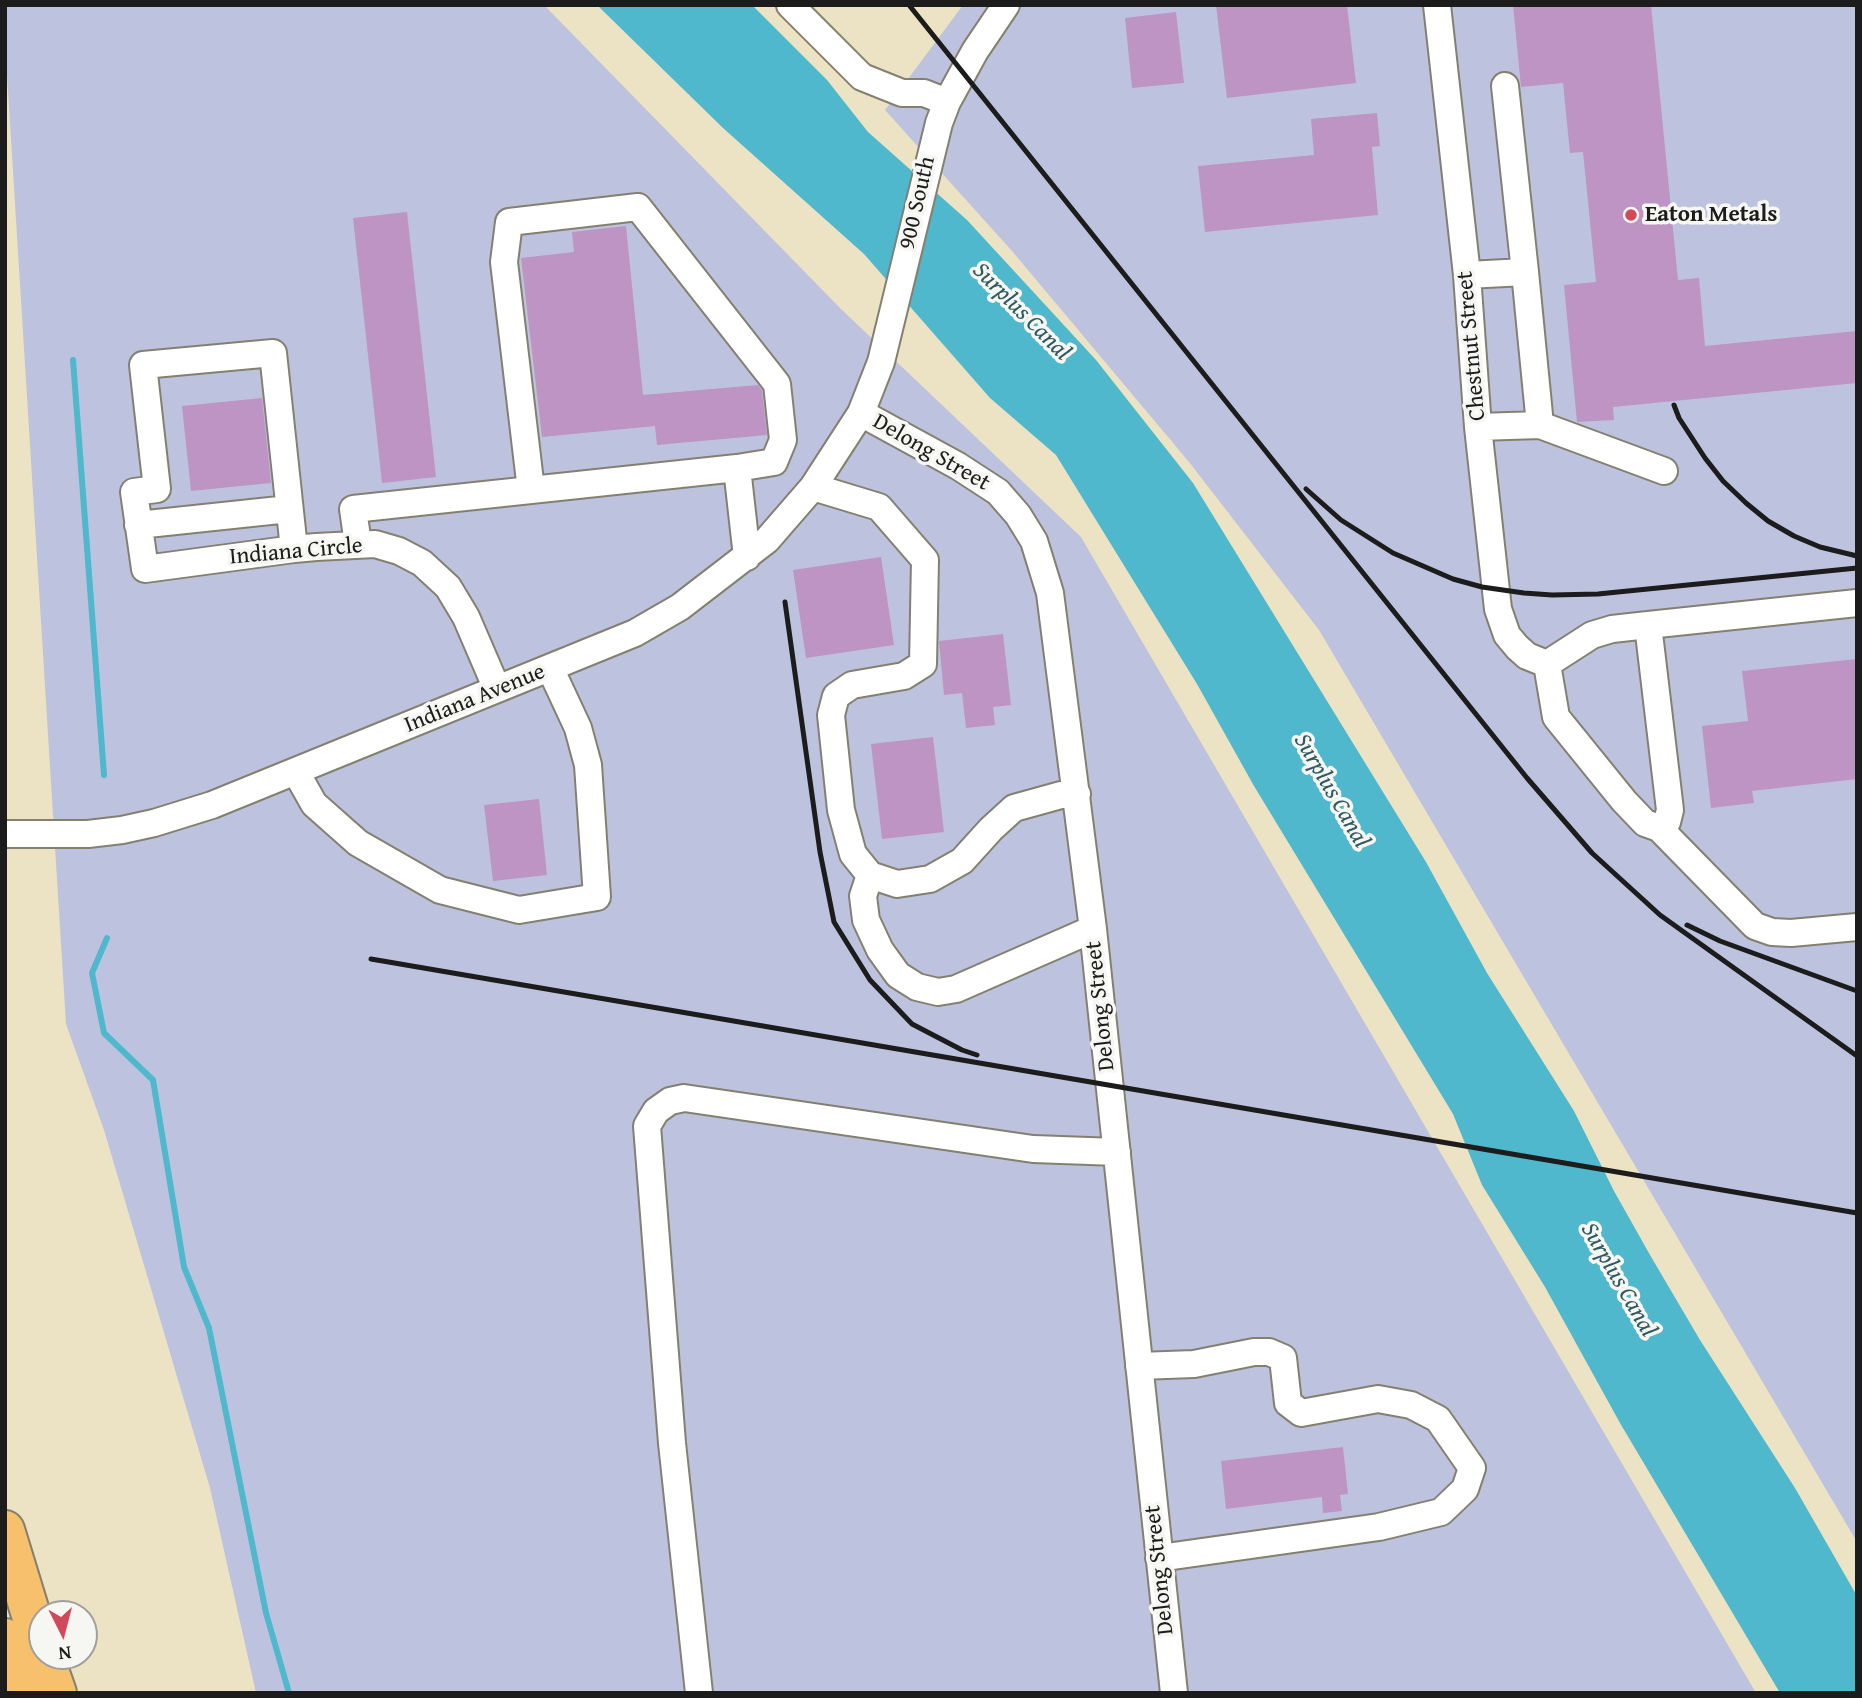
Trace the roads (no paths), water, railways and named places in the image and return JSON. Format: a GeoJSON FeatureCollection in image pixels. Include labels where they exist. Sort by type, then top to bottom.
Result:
{"type":"FeatureCollection","features":[{"type":"Feature","properties":{"kind":"highway"},"geometry":{"type":"LineString","coordinates":[[5,1530],[28,1605]]}},
{"type":"Feature","properties":{"kind":"highway"},"geometry":{"type":"LineString","coordinates":[[5,1638],[24,1693]]}},
{"type":"Feature","properties":{"kind":"highway"},"geometry":{"type":"LineString","coordinates":[[49,1670],[57,1693]]}},
{"type":"Feature","properties":{"kind":"street"},"geometry":{"type":"LineString","coordinates":[[790,5],[862,77],[902,93],[924,93],[947,102]]}},
{"type":"Feature","properties":{"kind":"street","name":"Chestnut Street"},"geometry":{"type":"LineString","coordinates":[[1437,5],[1467,275],[1478,427],[1501,622],[1517,647],[1527,656],[1547,664]]}},
{"type":"Feature","properties":{"kind":"street","name":"900 South"},"geometry":{"type":"LineString","coordinates":[[861,413],[881,362],[932,144],[947,102],[1000,7]]}},
{"type":"Feature","properties":{"kind":"street"},"geometry":{"type":"LineString","coordinates":[[1505,86],[1541,425]]}},
{"type":"Feature","properties":{"kind":"street"},"geometry":{"type":"LineString","coordinates":[[358,544],[353,509],[531,490],[774,462],[783,440],[777,384],[638,207],[509,222],[504,262],[531,490]]}},
{"type":"Feature","properties":{"kind":"street"},"geometry":{"type":"LineString","coordinates":[[1467,275],[1525,272]]}},
{"type":"Feature","properties":{"kind":"street"},"geometry":{"type":"LineString","coordinates":[[289,509],[138,524],[134,492],[157,488],[143,365],[273,353],[294,550]]}},
{"type":"Feature","properties":{"kind":"street","name":"Indiana Avenue"},"geometry":{"type":"LineString","coordinates":[[5,834],[88,834],[155,823],[199,810],[635,633],[680,607],[767,540],[813,487],[861,413]]}},
{"type":"Feature","properties":{"kind":"street","name":"Delong Street"},"geometry":{"type":"LineString","coordinates":[[861,413],[958,466],[998,492],[1018,515],[1034,541],[1050,593],[1093,929],[1174,1693]]}},
{"type":"Feature","properties":{"kind":"street"},"geometry":{"type":"LineString","coordinates":[[1478,427],[1541,425],[1664,471]]}},
{"type":"Feature","properties":{"kind":"street"},"geometry":{"type":"LineString","coordinates":[[737,467],[747,557]]}},
{"type":"Feature","properties":{"kind":"street"},"geometry":{"type":"LineString","coordinates":[[813,487],[879,507],[925,560],[923,664],[904,676],[852,685],[836,696],[831,715],[841,810],[853,854],[870,875],[897,884],[930,879],[962,861],[991,828],[1014,808],[1061,794],[1077,794]]}},
{"type":"Feature","properties":{"kind":"street","name":"Indiana Circle"},"geometry":{"type":"LineString","coordinates":[[138,524],[145,569],[358,544],[375,544],[399,551],[422,563],[448,587],[466,617],[497,689]]}},
{"type":"Feature","properties":{"kind":"street"},"geometry":{"type":"LineString","coordinates":[[1857,603],[1612,629],[1592,635],[1547,664],[1556,717],[1624,801],[1645,823],[1659,828],[1755,926],[1772,932],[1791,933],[1857,927]]}},
{"type":"Feature","properties":{"kind":"street"},"geometry":{"type":"LineString","coordinates":[[1648,625],[1670,810],[1667,822],[1659,828]]}},
{"type":"Feature","properties":{"kind":"street"},"geometry":{"type":"LineString","coordinates":[[296,772],[314,804],[358,844],[440,890],[519,910],[597,897],[588,765],[578,728],[550,668]]}},
{"type":"Feature","properties":{"kind":"street"},"geometry":{"type":"LineString","coordinates":[[870,875],[863,896],[866,920],[880,950],[898,975],[916,987],[937,992],[956,989],[1093,929]]}},
{"type":"Feature","properties":{"kind":"street"},"geometry":{"type":"LineString","coordinates":[[699,1693],[672,1443],[648,1126],[656,1111],[670,1101],[684,1098],[1033,1149],[1117,1152]]}},
{"type":"Feature","properties":{"kind":"street"},"geometry":{"type":"LineString","coordinates":[[1139,1366],[1194,1364],[1254,1352],[1269,1352],[1283,1358],[1288,1403],[1301,1413],[1378,1399],[1411,1405],[1438,1419],[1472,1468],[1465,1489],[1441,1512],[1379,1527],[1158,1558]]}},
{"type":"Feature","properties":{"kind":"water","name":"Surplus Canal"},"geometry":{"type":"Polygon","coordinates":[[[597,5],[752,5],[827,80],[868,132],[967,220],[1096,360],[1193,483],[1426,862],[1487,973],[1574,1111],[1650,1255],[1700,1340],[1795,1488],[1857,1596],[1857,1693],[1780,1693],[1620,1423],[1545,1287],[1482,1185],[1453,1114],[1254,786],[1197,684],[1056,455],[990,398],[864,254],[723,128],[597,5]]]}},
{"type":"Feature","properties":{"kind":"waterway"},"geometry":{"type":"LineString","coordinates":[[73,360],[104,775]]}},
{"type":"Feature","properties":{"kind":"waterway"},"geometry":{"type":"LineString","coordinates":[[107,938],[92,973],[104,1033],[153,1080],[184,1267],[209,1328],[266,1613],[289,1693]]}},
{"type":"Feature","properties":{"kind":"railway"},"geometry":{"type":"LineString","coordinates":[[909,5],[1527,778],[1592,853],[1660,915],[1857,1056]]}},
{"type":"Feature","properties":{"kind":"railway"},"geometry":{"type":"LineString","coordinates":[[1674,405],[1679,418],[1705,458],[1723,481],[1746,503],[1768,521],[1794,536],[1820,547],[1857,556]]}},
{"type":"Feature","properties":{"kind":"railway"},"geometry":{"type":"LineString","coordinates":[[1306,489],[1341,520],[1393,553],[1453,579],[1482,587],[1552,595],[1598,594],[1857,568]]}},
{"type":"Feature","properties":{"kind":"railway"},"geometry":{"type":"LineString","coordinates":[[785,602],[820,852],[834,922],[870,980],[912,1024],[977,1055]]}},
{"type":"Feature","properties":{"kind":"railway"},"geometry":{"type":"LineString","coordinates":[[1687,925],[1720,941],[1857,991]]}},
{"type":"Feature","properties":{"kind":"railway"},"geometry":{"type":"LineString","coordinates":[[371,959],[1857,1213]]}},
{"type":"Feature","properties":{"kind":"place","name":"Eaton Metals"},"geometry":{"type":"Point","coordinates":[1631,215]}}]}
